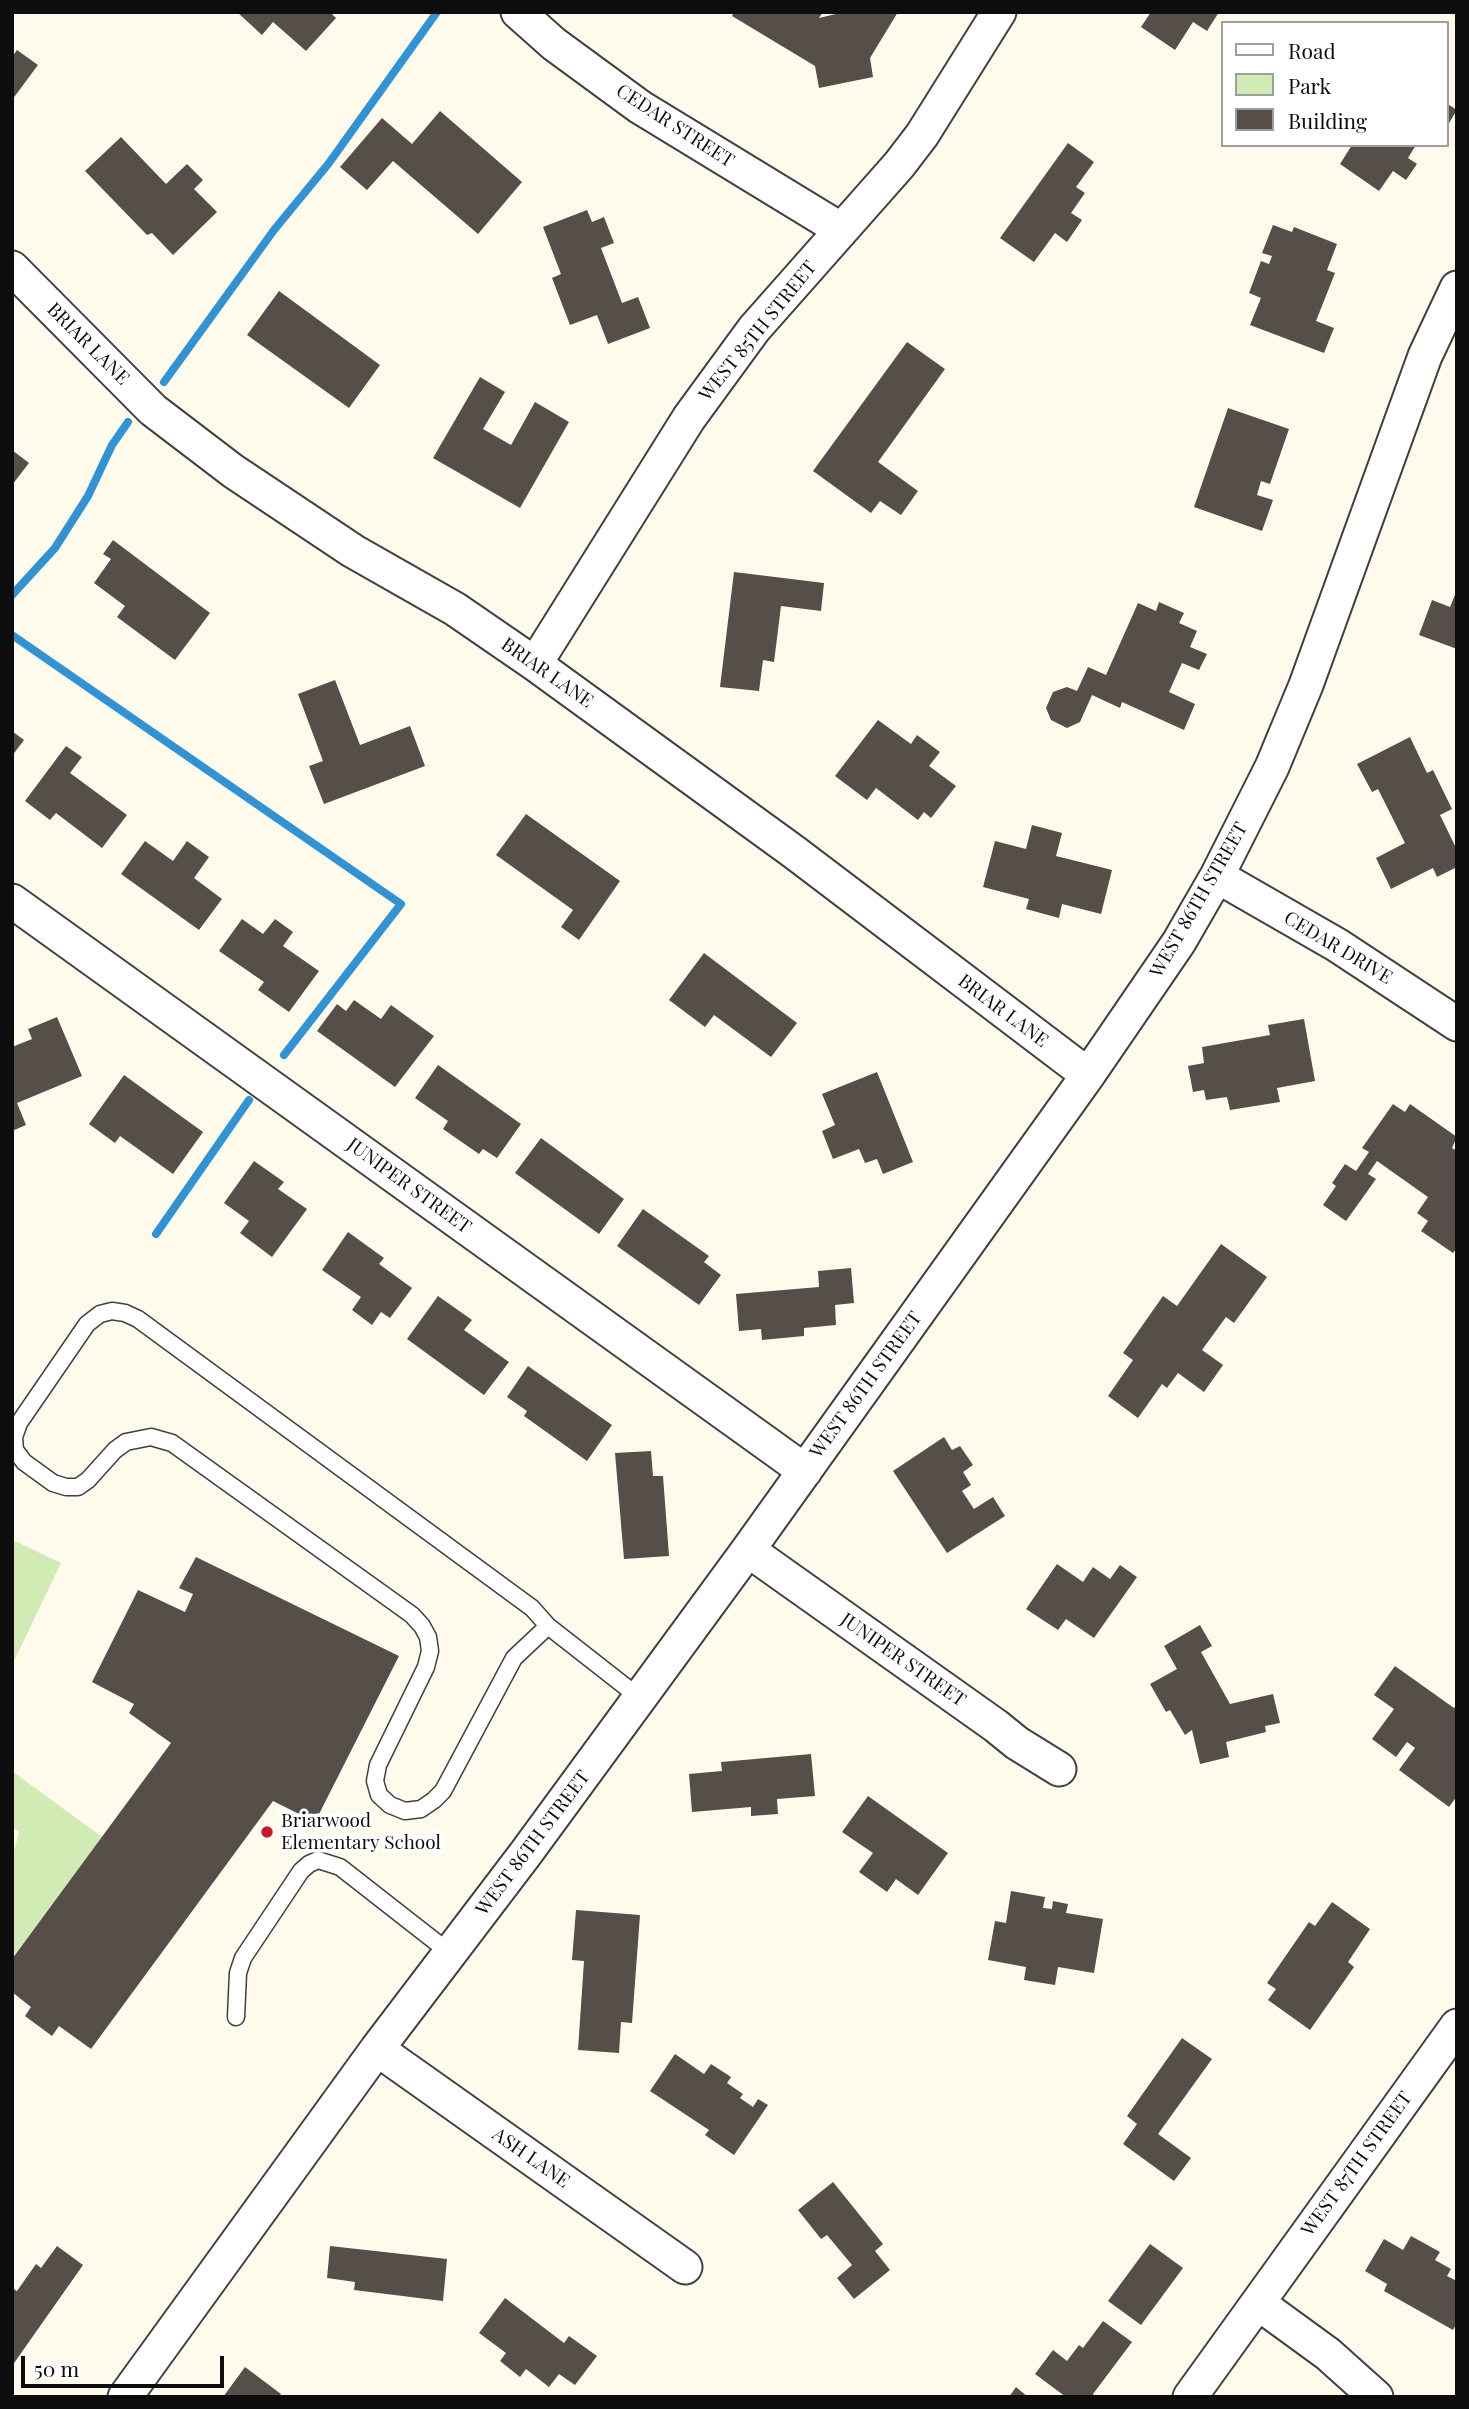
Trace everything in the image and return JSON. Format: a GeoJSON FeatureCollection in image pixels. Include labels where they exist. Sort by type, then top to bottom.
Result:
{"type":"FeatureCollection","features":[{"type":"Feature","properties":{"kind":"street","name":"CEDAR STREET"},"geometry":{"type":"LineString","coordinates":[[518,12],[554,44],[640,107],[840,229]]}},
{"type":"Feature","properties":{"kind":"street","name":"WEST 85TH STREET"},"geometry":{"type":"LineString","coordinates":[[535,664],[689,418],[754,329],[840,229],[899,166],[922,135],[999,12]]}},
{"type":"Feature","properties":{"kind":"street","name":"BRIAR LANE"},"geometry":{"type":"LineString","coordinates":[[12,268],[153,410],[233,471],[353,551],[455,609],[535,664],[794,852],[1088,1075]]}},
{"type":"Feature","properties":{"kind":"street","name":"WEST 86TH STREET"},"geometry":{"type":"LineString","coordinates":[[125,2397],[377,2049],[748,1550],[1088,1075],[1179,942],[1217,876],[1272,768],[1306,685],[1425,356],[1457,288]]}},
{"type":"Feature","properties":{"kind":"street","name":"CEDAR DRIVE"},"geometry":{"type":"LineString","coordinates":[[1217,876],[1348,953],[1457,1024]]}},
{"type":"Feature","properties":{"kind":"street","name":"JUNIPER STREET"},"geometry":{"type":"LineString","coordinates":[[12,901],[805,1471]]}},
{"type":"Feature","properties":{"kind":"street","name":"JUNIPER STREET"},"geometry":{"type":"LineString","coordinates":[[748,1550],[985,1718],[1017,1744],[1059,1769]]}},
{"type":"Feature","properties":{"kind":"street","name":"WEST 87TH STREET"},"geometry":{"type":"LineString","coordinates":[[1190,2397],[1457,2026]]}},
{"type":"Feature","properties":{"kind":"street","name":"ASH LANE"},"geometry":{"type":"LineString","coordinates":[[377,2049],[685,2267]]}},
{"type":"Feature","properties":{"kind":"street"},"geometry":{"type":"LineString","coordinates":[[1258,2303],[1328,2354],[1376,2397]]}},
{"type":"Feature","properties":{"kind":"lane"},"geometry":{"type":"LineString","coordinates":[[548,1626],[514,1658],[443,1791],[421,1809],[405,1811],[390,1805],[379,1795],[375,1781],[378,1765],[426,1667],[430,1651],[428,1637],[412,1615],[172,1443],[151,1437],[126,1442],[78,1487],[53,1483],[24,1462],[15,1450],[14,1437],[19,1423],[88,1324],[100,1314],[112,1311],[125,1313],[138,1319],[532,1608],[548,1626],[640,1698]]}},
{"type":"Feature","properties":{"kind":"lane"},"geometry":{"type":"LineString","coordinates":[[236,2017],[239,1973],[243,1958],[302,1871],[318,1860],[340,1867],[450,1953]]}},
{"type":"Feature","properties":{"kind":"green space"},"geometry":{"type":"Polygon","coordinates":[[[15,1541],[61,1563],[14,1661],[12,1548],[15,1541]]]}},
{"type":"Feature","properties":{"kind":"green space"},"geometry":{"type":"Polygon","coordinates":[[[12,1771],[102,1837],[12,1958],[12,1858],[19,1832],[12,1827],[12,1771]]]}},
{"type":"Feature","properties":{"kind":"building"},"geometry":{"type":"Polygon","coordinates":[[[237,12],[330,12],[336,18],[306,51],[273,22],[262,35],[237,12]]]}},
{"type":"Feature","properties":{"kind":"building"},"geometry":{"type":"Polygon","coordinates":[[[734,12],[823,12],[819,18],[844,12],[898,12],[870,58],[873,77],[819,88],[815,66],[732,16],[734,12]]]}},
{"type":"Feature","properties":{"kind":"building"},"geometry":{"type":"Polygon","coordinates":[[[1151,12],[1219,12],[1207,31],[1193,22],[1175,50],[1141,27],[1151,12]]]}},
{"type":"Feature","properties":{"kind":"building"},"geometry":{"type":"Polygon","coordinates":[[[17,50],[38,65],[12,100],[12,57],[17,50]]]}},
{"type":"Feature","properties":{"kind":"building"},"geometry":{"type":"Polygon","coordinates":[[[1448,104],[1457,110],[1448,125],[1448,104]]]}},
{"type":"Feature","properties":{"kind":"building"},"geometry":{"type":"Polygon","coordinates":[[[440,111],[522,182],[478,234],[393,161],[367,190],[340,167],[382,118],[412,144],[440,111]]]}},
{"type":"Feature","properties":{"kind":"building"},"geometry":{"type":"Polygon","coordinates":[[[121,137],[166,184],[187,164],[203,180],[194,189],[217,212],[173,255],[152,233],[147,235],[85,171],[121,137]]]}},
{"type":"Feature","properties":{"kind":"building"},"geometry":{"type":"Polygon","coordinates":[[[1068,143],[1094,162],[1076,187],[1085,193],[1071,213],[1082,220],[1067,242],[1055,233],[1034,262],[1000,238],[1068,143]]]}},
{"type":"Feature","properties":{"kind":"building"},"geometry":{"type":"Polygon","coordinates":[[[1351,147],[1415,147],[1408,158],[1417,164],[1406,180],[1393,171],[1379,191],[1340,164],[1351,147]]]}},
{"type":"Feature","properties":{"kind":"building"},"geometry":{"type":"Polygon","coordinates":[[[587,210],[592,222],[604,217],[614,243],[601,248],[622,303],[638,297],[650,328],[608,344],[597,315],[570,325],[552,278],[561,274],[543,227],[587,210]]]}},
{"type":"Feature","properties":{"kind":"building"},"geometry":{"type":"Polygon","coordinates":[[[1273,225],[1292,232],[1294,227],[1337,244],[1327,270],[1335,273],[1316,321],[1334,328],[1324,353],[1250,325],[1261,298],[1249,293],[1261,261],[1269,264],[1272,256],[1262,253],[1273,225]]]}},
{"type":"Feature","properties":{"kind":"building"},"geometry":{"type":"Polygon","coordinates":[[[279,291],[380,365],[349,408],[247,335],[279,291]]]}},
{"type":"Feature","properties":{"kind":"building"},"geometry":{"type":"Polygon","coordinates":[[[907,342],[945,369],[878,462],[918,491],[901,515],[880,501],[871,513],[813,471],[907,342]]]}},
{"type":"Feature","properties":{"kind":"building"},"geometry":{"type":"Polygon","coordinates":[[[480,377],[505,392],[483,429],[511,445],[535,402],[569,422],[520,508],[433,458],[480,377]]]}},
{"type":"Feature","properties":{"kind":"building"},"geometry":{"type":"Polygon","coordinates":[[[1228,408],[1289,429],[1270,484],[1261,481],[1257,495],[1273,500],[1262,531],[1194,507],[1228,408]]]}},
{"type":"Feature","properties":{"kind":"building"},"geometry":{"type":"Polygon","coordinates":[[[12,450],[29,463],[12,485],[12,450]]]}},
{"type":"Feature","properties":{"kind":"building"},"geometry":{"type":"Polygon","coordinates":[[[113,540],[210,613],[175,660],[117,617],[125,606],[94,583],[111,559],[103,554],[113,540]]]}},
{"type":"Feature","properties":{"kind":"building"},"geometry":{"type":"Polygon","coordinates":[[[734,572],[824,583],[821,611],[781,606],[774,662],[763,660],[759,691],[720,687],[734,572]]]}},
{"type":"Feature","properties":{"kind":"building"},"geometry":{"type":"Polygon","coordinates":[[[1457,590],[1457,649],[1419,635],[1432,600],[1450,607],[1457,590]]]}},
{"type":"Feature","properties":{"kind":"building"},"geometry":{"type":"Polygon","coordinates":[[[1159,602],[1184,613],[1179,623],[1197,631],[1190,647],[1207,654],[1199,670],[1182,663],[1169,692],[1195,704],[1184,730],[1122,702],[1120,708],[1092,695],[1080,722],[1067,728],[1051,720],[1046,708],[1053,692],[1067,687],[1077,691],[1088,667],[1106,675],[1138,603],[1156,611],[1159,602]]]}},
{"type":"Feature","properties":{"kind":"building"},"geometry":{"type":"Polygon","coordinates":[[[335,680],[360,745],[410,726],[425,766],[324,804],[309,766],[323,761],[298,694],[335,680]]]}},
{"type":"Feature","properties":{"kind":"building"},"geometry":{"type":"Polygon","coordinates":[[[878,720],[911,744],[917,735],[940,752],[929,766],[956,786],[931,818],[924,812],[918,820],[876,788],[867,800],[835,776],[878,720]]]}},
{"type":"Feature","properties":{"kind":"building"},"geometry":{"type":"Polygon","coordinates":[[[12,731],[24,740],[12,756],[12,731]]]}},
{"type":"Feature","properties":{"kind":"building"},"geometry":{"type":"Polygon","coordinates":[[[1410,737],[1427,773],[1433,770],[1452,809],[1440,815],[1457,850],[1457,867],[1437,877],[1433,868],[1391,889],[1376,858],[1405,843],[1378,789],[1372,792],[1357,764],[1410,737]]]}},
{"type":"Feature","properties":{"kind":"building"},"geometry":{"type":"Polygon","coordinates":[[[66,746],[82,757],[70,773],[127,815],[102,848],[56,813],[50,820],[25,801],[66,746]]]}},
{"type":"Feature","properties":{"kind":"building"},"geometry":{"type":"Polygon","coordinates":[[[526,814],[620,881],[579,940],[561,927],[573,910],[496,855],[526,814]]]}},
{"type":"Feature","properties":{"kind":"building"},"geometry":{"type":"Polygon","coordinates":[[[1032,825],[1062,833],[1056,856],[1112,870],[1101,914],[1062,904],[1059,918],[1026,909],[1029,899],[983,887],[995,841],[1026,849],[1032,825]]]}},
{"type":"Feature","properties":{"kind":"building"},"geometry":{"type":"Polygon","coordinates":[[[145,841],[173,861],[187,841],[209,857],[194,878],[222,899],[199,930],[121,874],[145,841]]]}},
{"type":"Feature","properties":{"kind":"building"},"geometry":{"type":"Polygon","coordinates":[[[242,919],[263,934],[275,919],[293,932],[283,946],[319,971],[289,1012],[258,990],[264,982],[219,951],[242,919]]]}},
{"type":"Feature","properties":{"kind":"building"},"geometry":{"type":"Polygon","coordinates":[[[704,953],[797,1023],[771,1057],[714,1015],[705,1027],[669,1000],[704,953]]]}},
{"type":"Feature","properties":{"kind":"building"},"geometry":{"type":"Polygon","coordinates":[[[354,1000],[381,1019],[391,1005],[434,1036],[395,1087],[317,1031],[337,1004],[346,1011],[354,1000]]]}},
{"type":"Feature","properties":{"kind":"building"},"geometry":{"type":"Polygon","coordinates":[[[57,1017],[82,1076],[17,1103],[26,1125],[12,1131],[12,1047],[32,1039],[28,1029],[57,1017]]]}},
{"type":"Feature","properties":{"kind":"building"},"geometry":{"type":"Polygon","coordinates":[[[1304,1019],[1315,1081],[1277,1088],[1280,1102],[1230,1110],[1227,1097],[1206,1100],[1204,1090],[1193,1092],[1188,1066],[1204,1063],[1202,1047],[1270,1035],[1268,1025],[1304,1019]]]}},
{"type":"Feature","properties":{"kind":"building"},"geometry":{"type":"Polygon","coordinates":[[[438,1065],[521,1124],[497,1158],[483,1149],[479,1154],[443,1129],[448,1121],[415,1098],[438,1065]]]}},
{"type":"Feature","properties":{"kind":"building"},"geometry":{"type":"Polygon","coordinates":[[[877,1072],[913,1162],[883,1174],[877,1159],[865,1163],[859,1149],[833,1159],[822,1131],[835,1125],[822,1094],[877,1072]]]}},
{"type":"Feature","properties":{"kind":"building"},"geometry":{"type":"Polygon","coordinates":[[[124,1075],[203,1132],[173,1174],[120,1136],[115,1143],[89,1124],[124,1075]]]}},
{"type":"Feature","properties":{"kind":"building"},"geometry":{"type":"Polygon","coordinates":[[[1393,1104],[1405,1112],[1410,1104],[1457,1137],[1452,1148],[1457,1151],[1457,1248],[1453,1253],[1421,1231],[1428,1221],[1417,1213],[1428,1197],[1377,1161],[1368,1174],[1376,1179],[1346,1221],[1323,1205],[1336,1186],[1332,1183],[1345,1164],[1356,1171],[1369,1152],[1362,1148],[1393,1104]]]}},
{"type":"Feature","properties":{"kind":"building"},"geometry":{"type":"Polygon","coordinates":[[[541,1138],[624,1199],[599,1234],[515,1173],[541,1138]]]}},
{"type":"Feature","properties":{"kind":"building"},"geometry":{"type":"Polygon","coordinates":[[[254,1161],[284,1182],[278,1189],[307,1209],[272,1257],[240,1233],[249,1221],[224,1203],[254,1161]]]}},
{"type":"Feature","properties":{"kind":"building"},"geometry":{"type":"Polygon","coordinates":[[[643,1209],[709,1256],[704,1262],[721,1275],[699,1305],[617,1246],[643,1209]]]}},
{"type":"Feature","properties":{"kind":"building"},"geometry":{"type":"Polygon","coordinates":[[[348,1232],[384,1258],[379,1264],[412,1288],[390,1318],[381,1312],[372,1325],[352,1310],[361,1297],[322,1270],[348,1232]]]}},
{"type":"Feature","properties":{"kind":"building"},"geometry":{"type":"Polygon","coordinates":[[[1221,1244],[1267,1277],[1234,1323],[1226,1317],[1202,1350],[1223,1365],[1204,1392],[1178,1373],[1167,1388],[1162,1384],[1138,1418],[1108,1396],[1133,1360],[1123,1353],[1163,1296],[1177,1306],[1221,1244]]]}},
{"type":"Feature","properties":{"kind":"building"},"geometry":{"type":"Polygon","coordinates":[[[851,1268],[854,1303],[835,1305],[836,1325],[804,1328],[804,1336],[762,1340],[761,1329],[739,1331],[736,1294],[819,1287],[818,1271],[851,1268]]]}},
{"type":"Feature","properties":{"kind":"building"},"geometry":{"type":"Polygon","coordinates":[[[438,1296],[472,1320],[464,1330],[509,1362],[484,1395],[407,1339],[438,1296]]]}},
{"type":"Feature","properties":{"kind":"building"},"geometry":{"type":"Polygon","coordinates":[[[528,1366],[612,1425],[587,1461],[524,1416],[527,1411],[507,1397],[528,1366]]]}},
{"type":"Feature","properties":{"kind":"building"},"geometry":{"type":"Polygon","coordinates":[[[944,1437],[952,1450],[960,1446],[973,1465],[963,1472],[971,1485],[962,1491],[974,1509],[993,1497],[1005,1516],[947,1553],[893,1471],[944,1437]]]}},
{"type":"Feature","properties":{"kind":"building"},"geometry":{"type":"Polygon","coordinates":[[[651,1451],[653,1476],[663,1476],[669,1556],[624,1559],[615,1453],[651,1451]]]}},
{"type":"Feature","properties":{"kind":"building","name":"Briarwood Elementary School"},"geometry":{"type":"Polygon","coordinates":[[[196,1557],[399,1656],[315,1822],[273,1801],[91,2049],[59,2026],[52,2036],[25,2016],[31,2007],[12,1992],[12,1959],[171,1743],[129,1713],[134,1704],[92,1682],[138,1590],[185,1612],[193,1594],[179,1588],[196,1557]]]}},
{"type":"Feature","properties":{"kind":"building"},"geometry":{"type":"Polygon","coordinates":[[[1057,1564],[1083,1582],[1093,1567],[1110,1579],[1120,1565],[1137,1577],[1094,1638],[1066,1619],[1058,1630],[1026,1609],[1057,1564]]]}},
{"type":"Feature","properties":{"kind":"building"},"geometry":{"type":"Polygon","coordinates":[[[1200,1625],[1212,1646],[1201,1652],[1230,1704],[1273,1694],[1280,1723],[1265,1726],[1266,1732],[1226,1742],[1229,1757],[1200,1764],[1192,1730],[1185,1735],[1170,1710],[1166,1712],[1150,1684],[1177,1669],[1164,1646],[1200,1625]]]}},
{"type":"Feature","properties":{"kind":"building"},"geometry":{"type":"Polygon","coordinates":[[[1395,1666],[1454,1708],[1457,1704],[1457,1796],[1449,1807],[1399,1770],[1415,1748],[1407,1742],[1396,1757],[1372,1739],[1394,1709],[1374,1695],[1395,1666]]]}},
{"type":"Feature","properties":{"kind":"building"},"geometry":{"type":"Polygon","coordinates":[[[811,1754],[815,1796],[777,1799],[778,1814],[751,1816],[751,1807],[692,1812],[689,1774],[722,1771],[721,1762],[811,1754]]]}},
{"type":"Feature","properties":{"kind":"building"},"geometry":{"type":"Polygon","coordinates":[[[868,1796],[948,1853],[918,1895],[896,1879],[887,1892],[859,1872],[873,1853],[842,1832],[868,1796]]]}},
{"type":"Feature","properties":{"kind":"building"},"geometry":{"type":"Polygon","coordinates":[[[1011,1891],[1045,1897],[1043,1908],[1052,1909],[1053,1901],[1068,1904],[1066,1913],[1103,1919],[1094,1973],[1058,1967],[1055,1985],[1024,1980],[1026,1967],[988,1960],[995,1921],[1006,1923],[1011,1891]]]}},
{"type":"Feature","properties":{"kind":"building"},"geometry":{"type":"Polygon","coordinates":[[[1332,1902],[1370,1929],[1348,1962],[1354,1967],[1310,2030],[1268,2000],[1276,1989],[1267,1983],[1309,1922],[1315,1926],[1332,1902]]]}},
{"type":"Feature","properties":{"kind":"building"},"geometry":{"type":"Polygon","coordinates":[[[576,1910],[640,1915],[632,2023],[621,2022],[619,2053],[578,2050],[584,1961],[572,1960],[576,1910]]]}},
{"type":"Feature","properties":{"kind":"building"},"geometry":{"type":"Polygon","coordinates":[[[1182,2038],[1212,2059],[1158,2134],[1191,2158],[1174,2181],[1123,2144],[1137,2124],[1127,2116],[1182,2038]]]}},
{"type":"Feature","properties":{"kind":"building"},"geometry":{"type":"Polygon","coordinates":[[[675,2054],[704,2074],[711,2064],[731,2077],[727,2083],[743,2094],[740,2098],[753,2107],[758,2099],[768,2105],[734,2155],[705,2135],[709,2130],[650,2091],[675,2054]]]}},
{"type":"Feature","properties":{"kind":"building"},"geometry":{"type":"Polygon","coordinates":[[[833,2182],[883,2244],[875,2251],[890,2270],[854,2299],[837,2278],[852,2265],[827,2235],[821,2239],[798,2210],[833,2182]]]}},
{"type":"Feature","properties":{"kind":"building"},"geometry":{"type":"Polygon","coordinates":[[[1411,2236],[1440,2252],[1435,2260],[1451,2269],[1447,2276],[1457,2281],[1457,2323],[1453,2330],[1384,2291],[1387,2284],[1365,2271],[1384,2239],[1403,2250],[1411,2236]]]}},
{"type":"Feature","properties":{"kind":"building"},"geometry":{"type":"Polygon","coordinates":[[[1150,2244],[1183,2268],[1141,2325],[1108,2301],[1150,2244]]]}},
{"type":"Feature","properties":{"kind":"building"},"geometry":{"type":"Polygon","coordinates":[[[57,2246],[83,2265],[12,2366],[12,2288],[17,2291],[36,2264],[41,2268],[57,2246]]]}},
{"type":"Feature","properties":{"kind":"building"},"geometry":{"type":"Polygon","coordinates":[[[330,2246],[447,2259],[443,2301],[354,2290],[355,2282],[327,2278],[330,2246]]]}},
{"type":"Feature","properties":{"kind":"building"},"geometry":{"type":"Polygon","coordinates":[[[505,2298],[564,2343],[569,2336],[597,2356],[575,2385],[559,2374],[549,2387],[526,2369],[520,2377],[500,2361],[506,2353],[479,2333],[505,2298]]]}},
{"type":"Feature","properties":{"kind":"building"},"geometry":{"type":"Polygon","coordinates":[[[1103,2321],[1132,2342],[1093,2394],[1096,2397],[1066,2397],[1035,2374],[1053,2350],[1067,2361],[1079,2345],[1083,2348],[1103,2321]]]}},
{"type":"Feature","properties":{"kind":"building"},"geometry":{"type":"Polygon","coordinates":[[[245,2367],[281,2394],[279,2397],[223,2397],[245,2367]]]}},
{"type":"Feature","properties":{"kind":"building"},"geometry":{"type":"Polygon","coordinates":[[[1016,2387],[1028,2397],[1009,2397],[1016,2387]]]}},
{"type":"Feature","properties":{"kind":"waterway"},"geometry":{"type":"LineString","coordinates":[[164,382],[274,230],[329,163],[437,12]]}},
{"type":"Feature","properties":{"kind":"waterway"},"geometry":{"type":"LineString","coordinates":[[12,595],[55,548],[88,496],[112,445],[128,422]]}},
{"type":"Feature","properties":{"kind":"waterway"},"geometry":{"type":"LineString","coordinates":[[12,635],[401,904],[284,1055]]}},
{"type":"Feature","properties":{"kind":"waterway"},"geometry":{"type":"LineString","coordinates":[[156,1234],[249,1100]]}},
{"type":"Feature","properties":{"kind":"place","name":"Briarwood Elementary School"},"geometry":{"type":"Point","coordinates":[267,1832]}}]}
